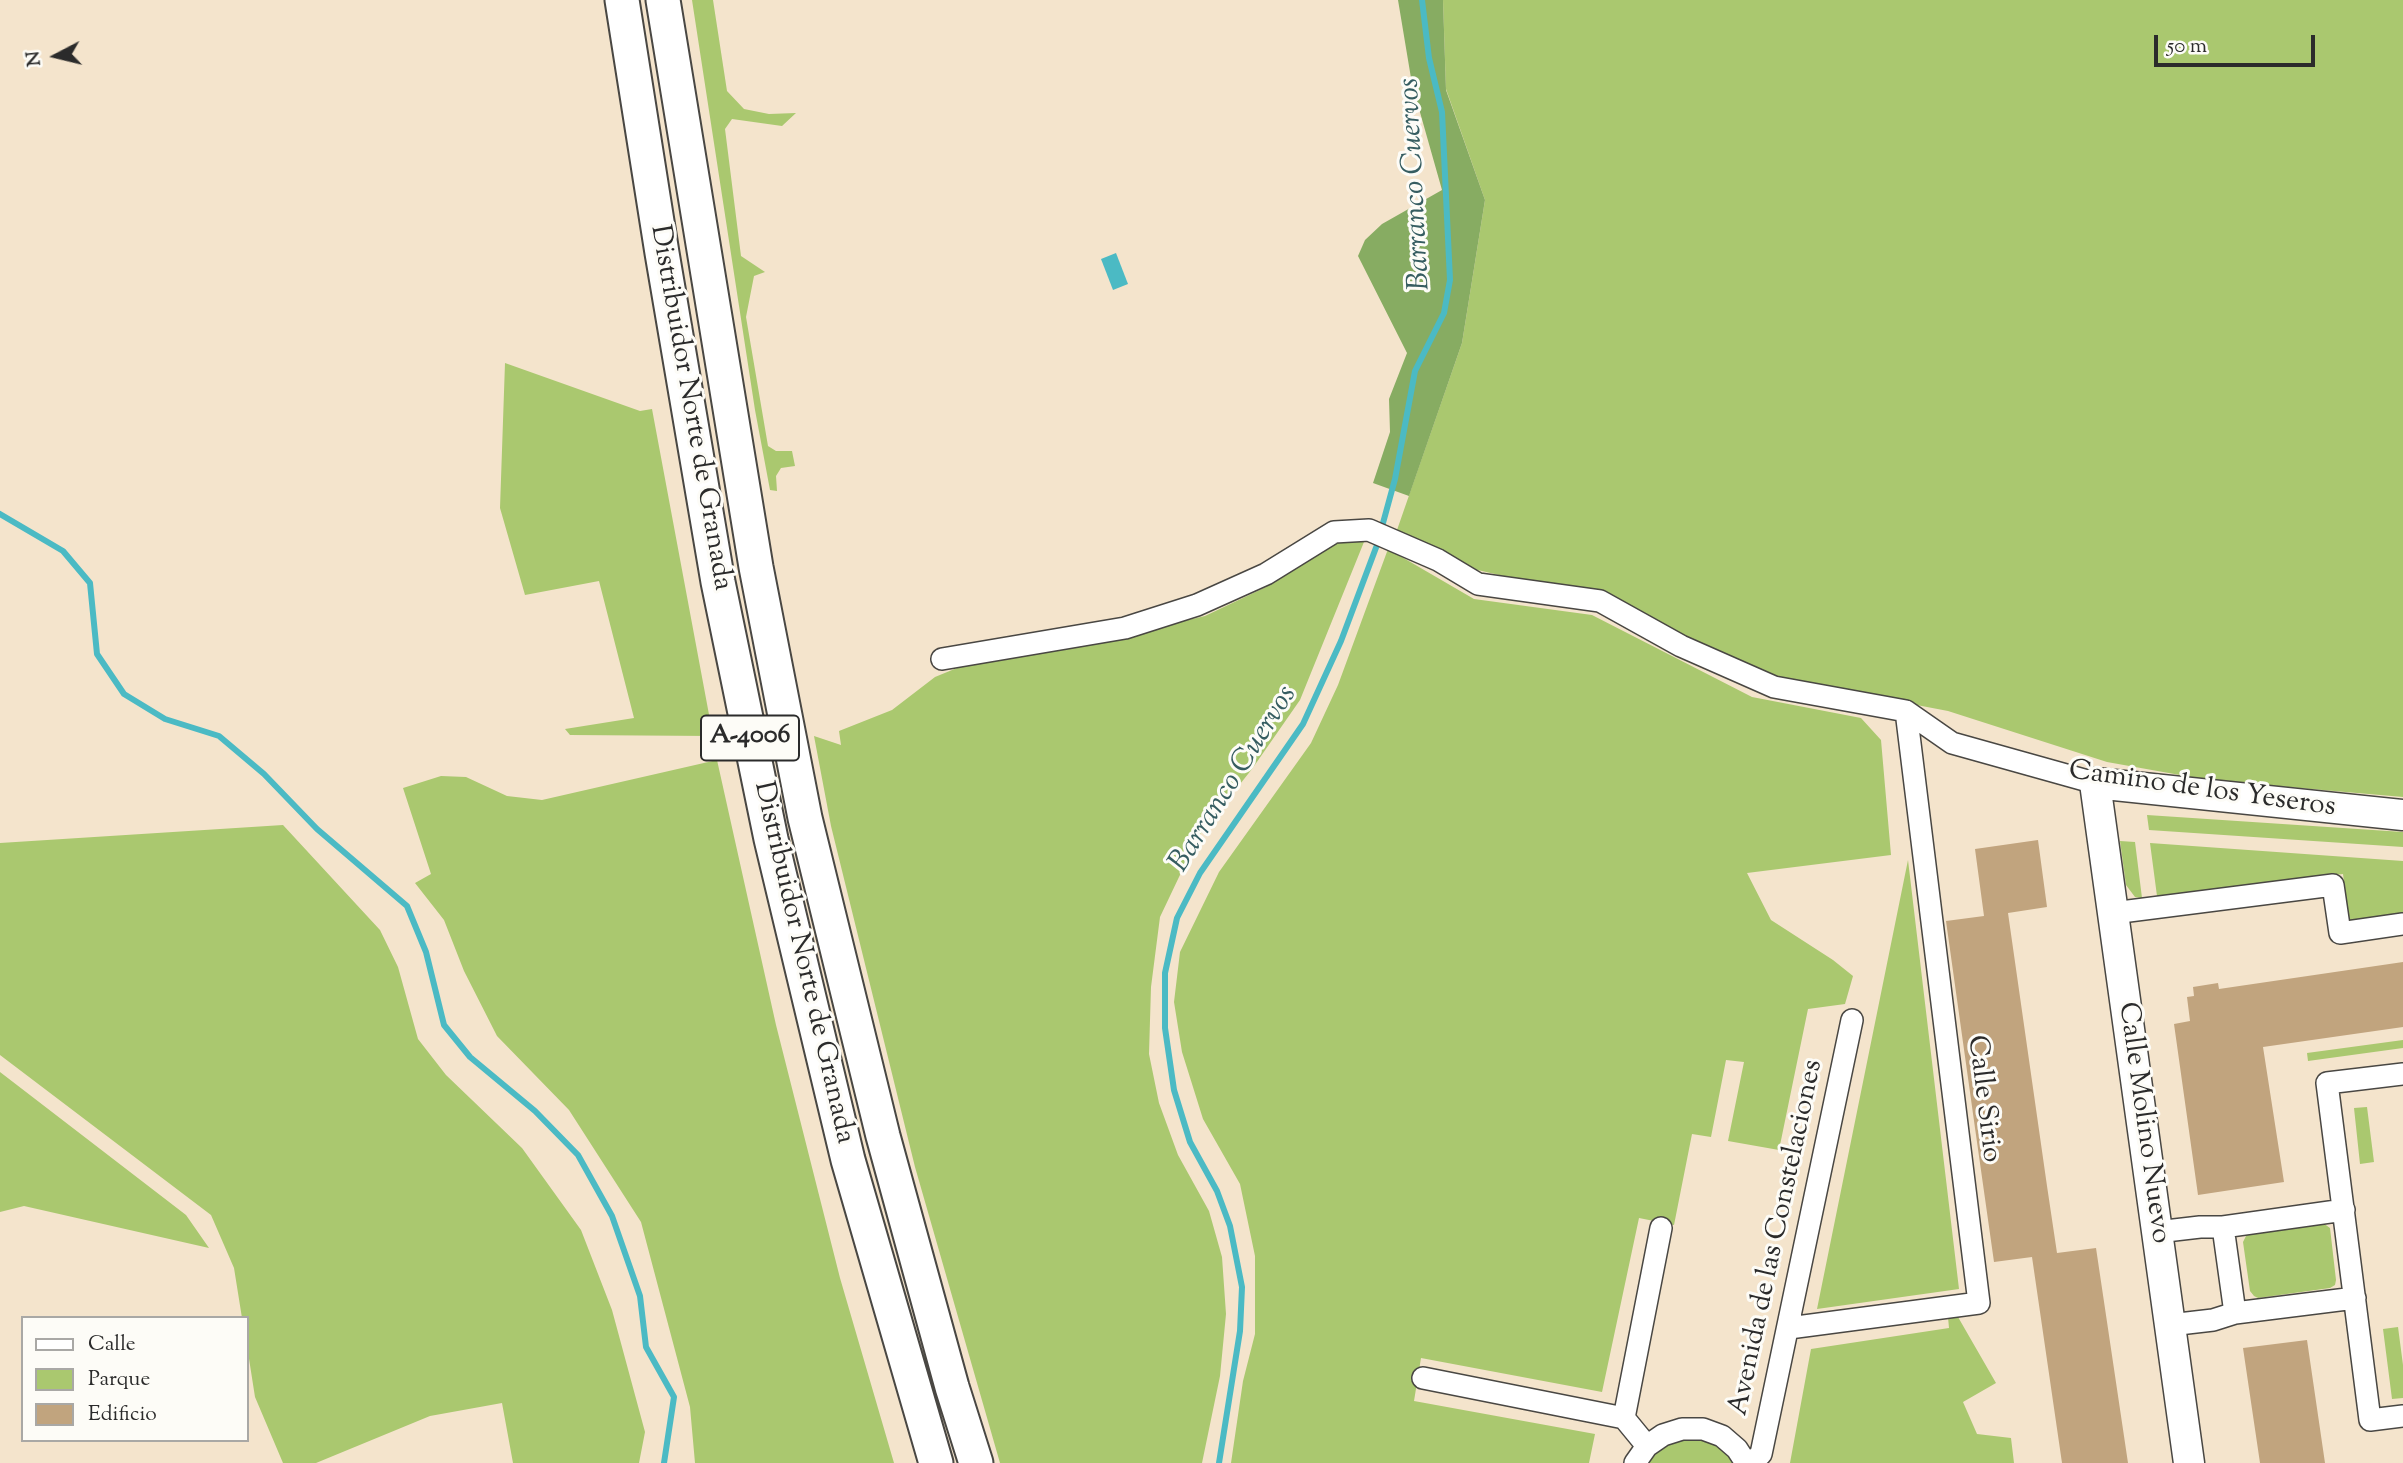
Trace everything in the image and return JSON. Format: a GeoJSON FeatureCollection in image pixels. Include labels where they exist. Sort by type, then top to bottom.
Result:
{"type":"FeatureCollection","features":[{"type":"Feature","properties":{"kind":"main road","name":"Distribuidor Norte de Granada"},"geometry":{"type":"LineString","coordinates":[[622,0],[718,582],[771,839],[848,1160],[936,1463]]}},
{"type":"Feature","properties":{"kind":"main road","name":"Distribuidor Norte de Granada"},"geometry":{"type":"LineString","coordinates":[[663,0],[756,567],[806,818],[883,1136],[952,1387],[976,1463]]}},
{"type":"Feature","properties":{"kind":"street","name":"Camino de los Yeseros"},"geometry":{"type":"LineString","coordinates":[[942,659],[1125,628],[1197,606],[1266,574],[1334,532],[1369,530],[1438,560],[1478,584],[1600,601],[1681,646],[1774,687],[1906,711],[1952,743],[2095,783],[2403,815]]}},
{"type":"Feature","properties":{"kind":"street","name":"Calle Sirio"},"geometry":{"type":"LineString","coordinates":[[1789,1328],[1979,1303],[1906,711]]}},
{"type":"Feature","properties":{"kind":"street","name":"Calle Molino Nuevo"},"geometry":{"type":"LineString","coordinates":[[2095,783],[2189,1463]]}},
{"type":"Feature","properties":{"kind":"street"},"geometry":{"type":"LineString","coordinates":[[2113,913],[2333,885],[2340,933],[2403,924]]}},
{"type":"Feature","properties":{"kind":"street","name":"Avenida de las Constelaciones"},"geometry":{"type":"LineString","coordinates":[[1749,1463],[1762,1454],[1852,1020]]}},
{"type":"Feature","properties":{"kind":"street"},"geometry":{"type":"LineString","coordinates":[[2403,1074],[2327,1083],[2370,1420],[2403,1416]]}},
{"type":"Feature","properties":{"kind":"street"},"geometry":{"type":"LineString","coordinates":[[2157,1232],[2223,1227],[2344,1210]]}},
{"type":"Feature","properties":{"kind":"street"},"geometry":{"type":"LineString","coordinates":[[2223,1227],[2235,1313]]}},
{"type":"Feature","properties":{"kind":"street"},"geometry":{"type":"LineString","coordinates":[[1661,1228],[1623,1418],[1641,1455],[1663,1435],[1682,1429],[1703,1429],[1721,1436],[1749,1463]]}},
{"type":"Feature","properties":{"kind":"street"},"geometry":{"type":"LineString","coordinates":[[2170,1325],[2213,1320],[2235,1313],[2355,1298]]}},
{"type":"Feature","properties":{"kind":"street"},"geometry":{"type":"LineString","coordinates":[[1423,1378],[1623,1418]]}},
{"type":"Feature","properties":{"kind":"green space"},"geometry":{"type":"Polygon","coordinates":[[[692,0],[713,0],[727,91],[744,109],[769,114],[796,113],[782,126],[732,119],[725,129],[741,256],[765,272],[754,276],[746,317],[768,446],[776,451],[792,451],[795,466],[781,468],[776,476],[777,491],[770,490],[755,410],[692,0]]]}},
{"type":"Feature","properties":{"kind":"green space"},"geometry":{"type":"Polygon","coordinates":[[[1398,0],[1443,0],[1446,90],[1485,200],[1462,343],[1409,496],[1373,483],[1390,432],[1389,399],[1407,353],[1358,256],[1365,240],[1382,224],[1442,190],[1412,84],[1398,0]]]}},
{"type":"Feature","properties":{"kind":"green space"},"geometry":{"type":"Polygon","coordinates":[[[1443,0],[2403,0],[2403,797],[2208,780],[2107,762],[1948,711],[1760,675],[1581,594],[1469,568],[1397,530],[1462,343],[1485,200],[1446,89],[1443,0]]]}},
{"type":"Feature","properties":{"kind":"green space"},"geometry":{"type":"Polygon","coordinates":[[[505,363],[640,411],[652,409],[713,736],[570,735],[565,729],[634,718],[599,581],[525,595],[500,508],[505,363]]]}},
{"type":"Feature","properties":{"kind":"green space"},"geometry":{"type":"Polygon","coordinates":[[[1366,537],[1300,700],[1252,769],[1198,837],[1160,917],[1151,987],[1149,1054],[1159,1103],[1178,1155],[1209,1211],[1222,1257],[1226,1314],[1220,1376],[1202,1463],[1000,1463],[915,1167],[831,826],[814,736],[841,745],[839,731],[892,710],[935,677],[974,661],[1133,633],[1205,616],[1266,587],[1321,546],[1340,539],[1366,537]]]}},
{"type":"Feature","properties":{"kind":"green space"},"geometry":{"type":"Polygon","coordinates":[[[1388,549],[1474,599],[1592,615],[1752,697],[1861,718],[1881,740],[1891,855],[1747,873],[1771,920],[1853,976],[1845,1004],[1808,1009],[1779,1150],[1728,1141],[1744,1062],[1726,1060],[1711,1137],[1692,1134],[1674,1225],[1639,1218],[1602,1392],[1421,1358],[1414,1401],[1595,1434],[1589,1463],[1231,1463],[1243,1381],[1255,1334],[1255,1256],[1240,1184],[1203,1119],[1182,1052],[1174,1002],[1180,952],[1219,872],[1311,743],[1338,685],[1388,549]]]}},
{"type":"Feature","properties":{"kind":"green space"},"geometry":{"type":"Polygon","coordinates":[[[717,760],[776,1025],[840,1278],[894,1463],[695,1463],[690,1407],[641,1222],[569,1110],[497,1036],[464,971],[444,920],[415,883],[431,874],[403,788],[441,776],[466,777],[507,796],[542,800],[717,760]]]}},
{"type":"Feature","properties":{"kind":"green space"},"geometry":{"type":"Polygon","coordinates":[[[2147,815],[2403,832],[2403,847],[2149,830],[2147,815]]]}},
{"type":"Feature","properties":{"kind":"green space"},"geometry":{"type":"Polygon","coordinates":[[[283,825],[380,930],[398,967],[418,1039],[446,1075],[522,1148],[581,1230],[612,1310],[645,1432],[639,1463],[513,1463],[502,1403],[430,1416],[316,1463],[283,1463],[255,1397],[248,1352],[248,1316],[242,1316],[234,1268],[211,1215],[0,1055],[0,843],[283,825]]]}},
{"type":"Feature","properties":{"kind":"green space"},"geometry":{"type":"Polygon","coordinates":[[[2120,841],[2135,842],[2142,898],[2135,897],[2126,885],[2120,841]]]}},
{"type":"Feature","properties":{"kind":"green space"},"geometry":{"type":"Polygon","coordinates":[[[2150,843],[2403,861],[2403,913],[2349,921],[2343,874],[2157,896],[2150,843]]]}},
{"type":"Feature","properties":{"kind":"green space"},"geometry":{"type":"Polygon","coordinates":[[[1908,860],[1959,1289],[1817,1309],[1908,860]]]}},
{"type":"Feature","properties":{"kind":"green space"},"geometry":{"type":"Polygon","coordinates":[[[2403,1040],[2403,1048],[2308,1061],[2307,1053],[2403,1040]]]}},
{"type":"Feature","properties":{"kind":"green space"},"geometry":{"type":"Polygon","coordinates":[[[0,1072],[186,1215],[209,1248],[24,1206],[0,1212],[0,1072]]]}},
{"type":"Feature","properties":{"kind":"green space"},"geometry":{"type":"Polygon","coordinates":[[[2367,1107],[2374,1162],[2360,1164],[2354,1108],[2367,1107]]]}},
{"type":"Feature","properties":{"kind":"green space"},"geometry":{"type":"Polygon","coordinates":[[[2323,1223],[2330,1228],[2335,1285],[2330,1288],[2258,1298],[2254,1296],[2250,1291],[2243,1242],[2246,1236],[2250,1232],[2323,1223]]]}},
{"type":"Feature","properties":{"kind":"green space"},"geometry":{"type":"Polygon","coordinates":[[[1948,1317],[1958,1317],[1996,1383],[1963,1402],[1977,1434],[2011,1438],[2014,1463],[1790,1463],[1811,1349],[1949,1328],[1948,1317]]]}},
{"type":"Feature","properties":{"kind":"green space"},"geometry":{"type":"Polygon","coordinates":[[[2398,1327],[2403,1365],[2403,1398],[2392,1399],[2383,1329],[2398,1327]]]}},
{"type":"Feature","properties":{"kind":"green space"},"geometry":{"type":"Polygon","coordinates":[[[1696,1438],[1713,1443],[1728,1453],[1735,1463],[1647,1463],[1663,1446],[1679,1439],[1696,1438]]]}},
{"type":"Feature","properties":{"kind":"water"},"geometry":{"type":"Polygon","coordinates":[[[1116,253],[1128,284],[1113,290],[1101,259],[1116,253]]]}},
{"type":"Feature","properties":{"kind":"building"},"geometry":{"type":"Polygon","coordinates":[[[2038,840],[2047,907],[2008,913],[2047,1186],[2057,1253],[2096,1248],[2128,1463],[2062,1463],[2032,1257],[1994,1262],[1946,921],[1984,916],[1975,849],[2038,840]]]}},
{"type":"Feature","properties":{"kind":"building"},"geometry":{"type":"Polygon","coordinates":[[[2403,962],[2403,1027],[2263,1047],[2284,1182],[2198,1195],[2174,1024],[2190,1021],[2187,997],[2194,996],[2193,987],[2218,983],[2219,989],[2403,962]]]}},
{"type":"Feature","properties":{"kind":"building"},"geometry":{"type":"Polygon","coordinates":[[[2307,1340],[2325,1463],[2260,1463],[2243,1348],[2307,1340]]]}},
{"type":"Feature","properties":{"kind":"waterway","name":"Barranco Cuervos"},"geometry":{"type":"LineString","coordinates":[[1219,1463],[1240,1331],[1242,1287],[1230,1226],[1217,1191],[1190,1142],[1174,1090],[1165,1028],[1165,973],[1177,918],[1200,873],[1303,724],[1341,641],[1377,545],[1395,479],[1415,371],[1444,313],[1450,280],[1442,112],[1429,58],[1422,0]]}},
{"type":"Feature","properties":{"kind":"waterway"},"geometry":{"type":"LineString","coordinates":[[0,514],[63,551],[90,583],[97,654],[124,694],[165,719],[219,736],[264,774],[317,829],[407,906],[426,952],[444,1025],[470,1057],[535,1111],[578,1155],[612,1216],[640,1296],[646,1347],[674,1397],[664,1463]]}}]}
